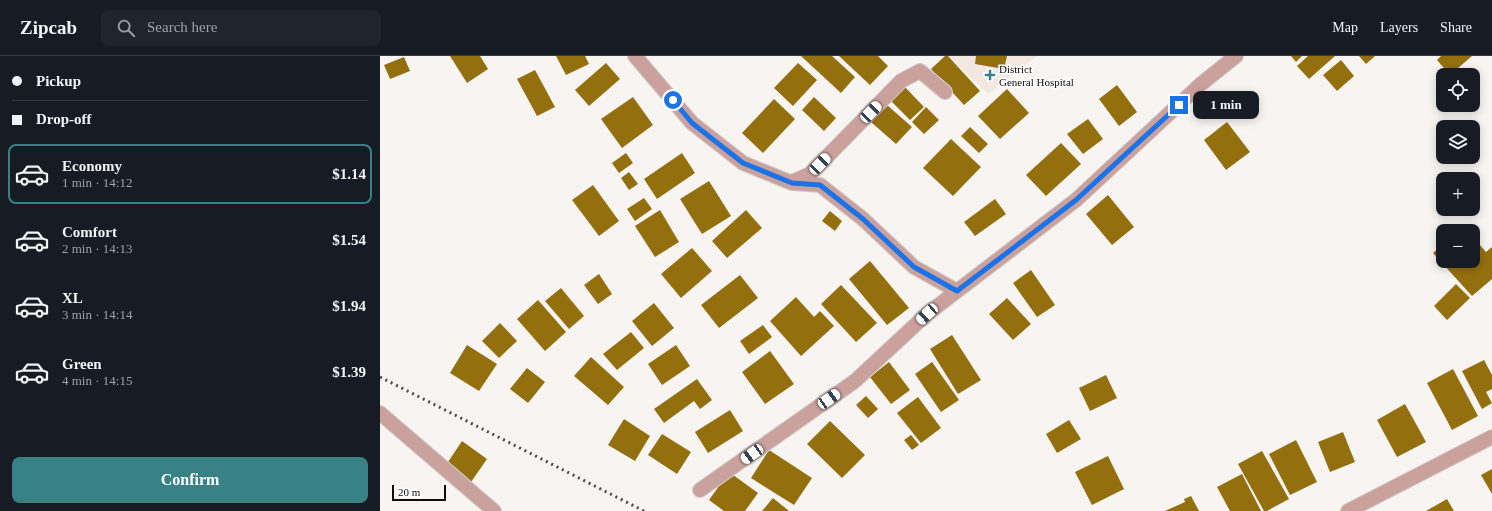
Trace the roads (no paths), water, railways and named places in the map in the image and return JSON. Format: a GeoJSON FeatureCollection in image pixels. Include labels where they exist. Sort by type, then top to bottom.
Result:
{"type":"FeatureCollection","features":[{"type":"Feature","properties":{"kind":"street"},"geometry":{"type":"LineString","coordinates":[[635,56],[692,123],[743,163],[792,183],[820,185],[863,219],[914,267],[957,291]]}},
{"type":"Feature","properties":{"kind":"street"},"geometry":{"type":"LineString","coordinates":[[700,490],[855,381],[927,314],[1076,200],[1201,84],[1236,56]]}},
{"type":"Feature","properties":{"kind":"street"},"geometry":{"type":"LineString","coordinates":[[792,183],[810,174],[901,81],[920,71],[945,92]]}},
{"type":"Feature","properties":{"kind":"street"},"geometry":{"type":"LineString","coordinates":[[380,413],[494,511]]}},
{"type":"Feature","properties":{"kind":"street"},"geometry":{"type":"LineString","coordinates":[[1348,511],[1492,437]]}},
{"type":"Feature","properties":{"kind":"railway"},"geometry":{"type":"LineString","coordinates":[[380,377],[644,511]]}},
{"type":"Feature","properties":{"kind":"place","name":"District General Hospital"},"geometry":{"type":"Point","coordinates":[990,75]}}]}
